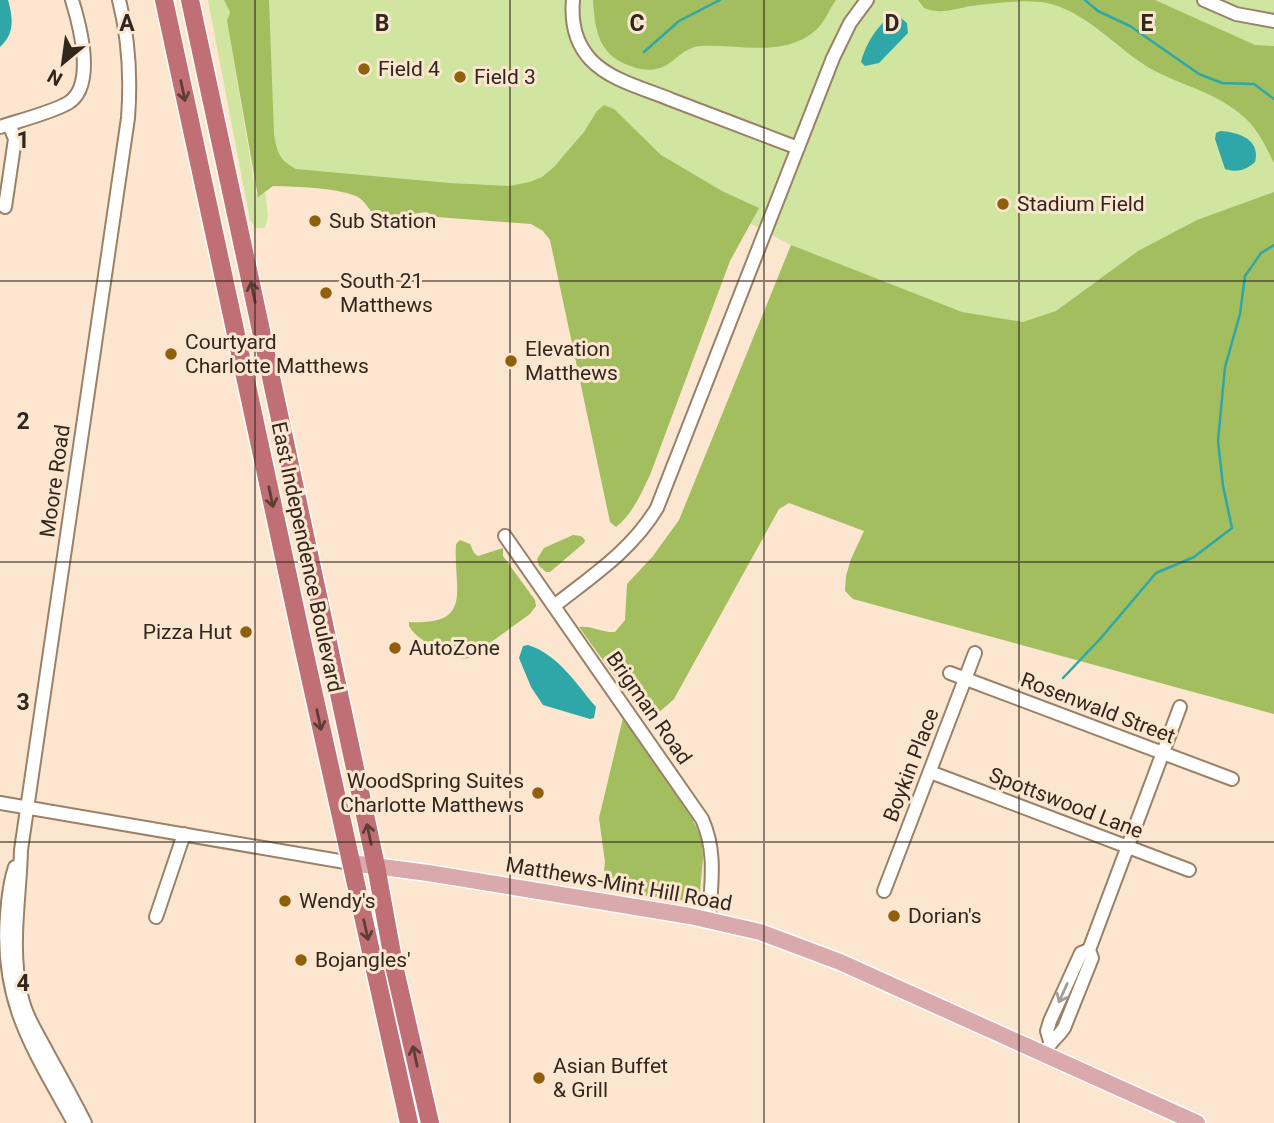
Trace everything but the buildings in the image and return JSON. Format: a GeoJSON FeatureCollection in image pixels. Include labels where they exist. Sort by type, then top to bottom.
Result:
{"type":"FeatureCollection","features":[{"type":"Feature","properties":{"kind":"highway","name":"East Independence Boulevard"},"geometry":{"type":"LineString","coordinates":[[162,0],[409,1123]]}},
{"type":"Feature","properties":{"kind":"highway","name":"East Independence Boulevard"},"geometry":{"type":"LineString","coordinates":[[190,0],[376,866],[395,971],[430,1123]]}},
{"type":"Feature","properties":{"kind":"highway"},"geometry":{"type":"LineString","coordinates":[[198,0],[200,44]]}},
{"type":"Feature","properties":{"kind":"highway"},"geometry":{"type":"LineString","coordinates":[[231,312],[256,376],[265,410],[270,418],[281,422]]}},
{"type":"Feature","properties":{"kind":"main road","name":"Matthews-Mint Hill Road"},"geometry":{"type":"LineString","coordinates":[[351,863],[709,919],[760,932],[804,947],[1047,1047],[1197,1123]]}},
{"type":"Feature","properties":{"kind":"street"},"geometry":{"type":"LineString","coordinates":[[5,207],[16,139],[4,125],[68,103],[80,91],[84,73],[81,29],[72,0]]}},
{"type":"Feature","properties":{"kind":"street","name":"Moore Road"},"geometry":{"type":"LineString","coordinates":[[21,850],[122,159],[130,82],[125,28],[119,0]]}},
{"type":"Feature","properties":{"kind":"street"},"geometry":{"type":"LineString","coordinates":[[573,0],[572,16],[577,38],[585,53],[601,69],[798,148]]}},
{"type":"Feature","properties":{"kind":"street"},"geometry":{"type":"LineString","coordinates":[[554,606],[625,549],[643,530],[657,508],[839,44],[867,0]]}},
{"type":"Feature","properties":{"kind":"street"},"geometry":{"type":"LineString","coordinates":[[1204,0],[1236,14],[1274,21]]}},
{"type":"Feature","properties":{"kind":"street","name":"Brigman Road"},"geometry":{"type":"LineString","coordinates":[[505,536],[702,819],[710,841],[713,861],[709,919]]}},
{"type":"Feature","properties":{"kind":"street","name":"Boykin Place"},"geometry":{"type":"LineString","coordinates":[[884,891],[975,653]]}},
{"type":"Feature","properties":{"kind":"street","name":"Rosenwald Street"},"geometry":{"type":"LineString","coordinates":[[950,673],[1232,779]]}},
{"type":"Feature","properties":{"kind":"street"},"geometry":{"type":"LineString","coordinates":[[1047,1047],[1064,1028],[1092,958],[1089,950],[1180,707]]}},
{"type":"Feature","properties":{"kind":"street","name":"Spottswood Lane"},"geometry":{"type":"LineString","coordinates":[[930,772],[1188,870]]}},
{"type":"Feature","properties":{"kind":"street","name":"Matthews-Mint Hill Road"},"geometry":{"type":"LineString","coordinates":[[0,803],[351,863]]}},
{"type":"Feature","properties":{"kind":"street"},"geometry":{"type":"LineString","coordinates":[[156,917],[184,834]]}},
{"type":"Feature","properties":{"kind":"street"},"geometry":{"type":"LineString","coordinates":[[21,850],[13,873],[5,932],[5,963],[10,995],[22,1028],[74,1123]]}},
{"type":"Feature","properties":{"kind":"street"},"geometry":{"type":"LineString","coordinates":[[21,850],[16,935],[20,992],[28,1016],[85,1123]]}},
{"type":"Feature","properties":{"kind":"green space"},"geometry":{"type":"Polygon","coordinates":[[[208,0],[224,0],[230,12],[227,21],[256,194],[260,195],[265,190],[268,217],[265,228],[255,228],[250,220],[208,0]]]}},
{"type":"Feature","properties":{"kind":"green space"},"geometry":{"type":"Polygon","coordinates":[[[224,0],[269,0],[274,134],[280,155],[296,169],[449,183],[509,186],[530,182],[542,177],[554,167],[604,105],[614,109],[661,155],[722,191],[759,208],[730,261],[650,475],[632,510],[616,527],[610,522],[550,240],[543,231],[531,224],[437,217],[426,212],[380,219],[356,196],[326,189],[273,186],[258,197],[227,21],[230,12],[224,0]]]}},
{"type":"Feature","properties":{"kind":"green space"},"geometry":{"type":"Polygon","coordinates":[[[236,0],[1274,0],[1274,203],[1010,361],[598,143],[545,219],[263,178],[236,0]]]}},
{"type":"Feature","properties":{"kind":"green space"},"geometry":{"type":"Polygon","coordinates":[[[593,0],[836,0],[819,27],[807,37],[793,43],[763,48],[695,47],[665,66],[649,70],[622,62],[606,49],[595,22],[593,0]]]}},
{"type":"Feature","properties":{"kind":"green space"},"geometry":{"type":"Polygon","coordinates":[[[918,0],[1155,0],[1255,45],[1274,46],[1274,163],[1255,129],[1234,109],[1141,63],[1072,12],[1041,2],[1023,1],[936,11],[924,8],[918,0]]]}},
{"type":"Feature","properties":{"kind":"green space"},"geometry":{"type":"Polygon","coordinates":[[[1274,192],[1274,714],[853,599],[845,591],[846,576],[864,531],[789,503],[779,509],[674,699],[655,716],[647,717],[639,710],[579,627],[615,632],[625,620],[627,584],[653,556],[679,520],[791,245],[962,312],[1023,322],[1056,311],[1138,251],[1197,220],[1274,192]]]}},
{"type":"Feature","properties":{"kind":"green space"},"geometry":{"type":"Polygon","coordinates":[[[573,535],[581,536],[585,540],[584,543],[550,572],[539,566],[537,559],[544,548],[573,535]]]}},
{"type":"Feature","properties":{"kind":"green space"},"geometry":{"type":"Polygon","coordinates":[[[460,540],[470,544],[478,556],[503,548],[503,556],[535,600],[536,606],[530,614],[469,658],[454,657],[436,648],[419,637],[409,626],[409,622],[430,622],[444,618],[452,611],[457,590],[456,544],[460,540]]]}},
{"type":"Feature","properties":{"kind":"green space"},"geometry":{"type":"Polygon","coordinates":[[[623,718],[692,818],[702,839],[700,892],[695,902],[602,890],[605,862],[599,818],[623,718]]]}},
{"type":"Feature","properties":{"kind":"water"},"geometry":{"type":"Polygon","coordinates":[[[0,0],[8,0],[12,19],[8,37],[0,47],[0,0]]]}},
{"type":"Feature","properties":{"kind":"water"},"geometry":{"type":"Polygon","coordinates":[[[896,14],[907,23],[908,33],[879,63],[865,66],[861,62],[870,41],[878,28],[896,14]]]}},
{"type":"Feature","properties":{"kind":"water"},"geometry":{"type":"Polygon","coordinates":[[[1220,131],[1241,135],[1251,142],[1255,148],[1255,162],[1241,170],[1225,169],[1215,139],[1216,133],[1220,131]]]}},
{"type":"Feature","properties":{"kind":"water"},"geometry":{"type":"Polygon","coordinates":[[[528,645],[549,655],[566,671],[596,707],[594,718],[543,705],[531,687],[519,658],[523,646],[528,645]]]}},
{"type":"Feature","properties":{"kind":"waterway"},"geometry":{"type":"LineString","coordinates":[[644,52],[679,21],[720,0]]}},
{"type":"Feature","properties":{"kind":"waterway"},"geometry":{"type":"LineString","coordinates":[[1085,0],[1098,11],[1130,26],[1199,74],[1222,83],[1254,84],[1274,99]]}},
{"type":"Feature","properties":{"kind":"waterway"},"geometry":{"type":"LineString","coordinates":[[1063,678],[1156,573],[1194,557],[1232,528],[1223,486],[1218,441],[1225,367],[1240,314],[1245,276],[1261,253],[1274,245]]}},
{"type":"Feature","properties":{"kind":"place","name":"Field 4"},"geometry":{"type":"Point","coordinates":[364,69]}},
{"type":"Feature","properties":{"kind":"place","name":"Field 3"},"geometry":{"type":"Point","coordinates":[460,77]}},
{"type":"Feature","properties":{"kind":"place","name":"Stadium Field"},"geometry":{"type":"Point","coordinates":[1003,204]}},
{"type":"Feature","properties":{"kind":"place","name":"Sub Station"},"geometry":{"type":"Point","coordinates":[315,221]}},
{"type":"Feature","properties":{"kind":"place","name":"South 21 Matthews"},"geometry":{"type":"Point","coordinates":[326,293]}},
{"type":"Feature","properties":{"kind":"place","name":"Courtyard Charlotte Matthews"},"geometry":{"type":"Point","coordinates":[171,354]}},
{"type":"Feature","properties":{"kind":"place","name":"Elevation Matthews"},"geometry":{"type":"Point","coordinates":[511,361]}},
{"type":"Feature","properties":{"kind":"place","name":"Pizza Hut"},"geometry":{"type":"Point","coordinates":[246,632]}},
{"type":"Feature","properties":{"kind":"place","name":"AutoZone"},"geometry":{"type":"Point","coordinates":[395,648]}},
{"type":"Feature","properties":{"kind":"place","name":"WoodSpring Suites Charlotte Matthews"},"geometry":{"type":"Point","coordinates":[538,793]}},
{"type":"Feature","properties":{"kind":"place","name":"Wendy's"},"geometry":{"type":"Point","coordinates":[285,901]}},
{"type":"Feature","properties":{"kind":"place","name":"Dorian's"},"geometry":{"type":"Point","coordinates":[894,916]}},
{"type":"Feature","properties":{"kind":"place","name":"Bojangles'"},"geometry":{"type":"Point","coordinates":[301,960]}},
{"type":"Feature","properties":{"kind":"place","name":"Asian Buffet & Grill"},"geometry":{"type":"Point","coordinates":[539,1078]}}]}
